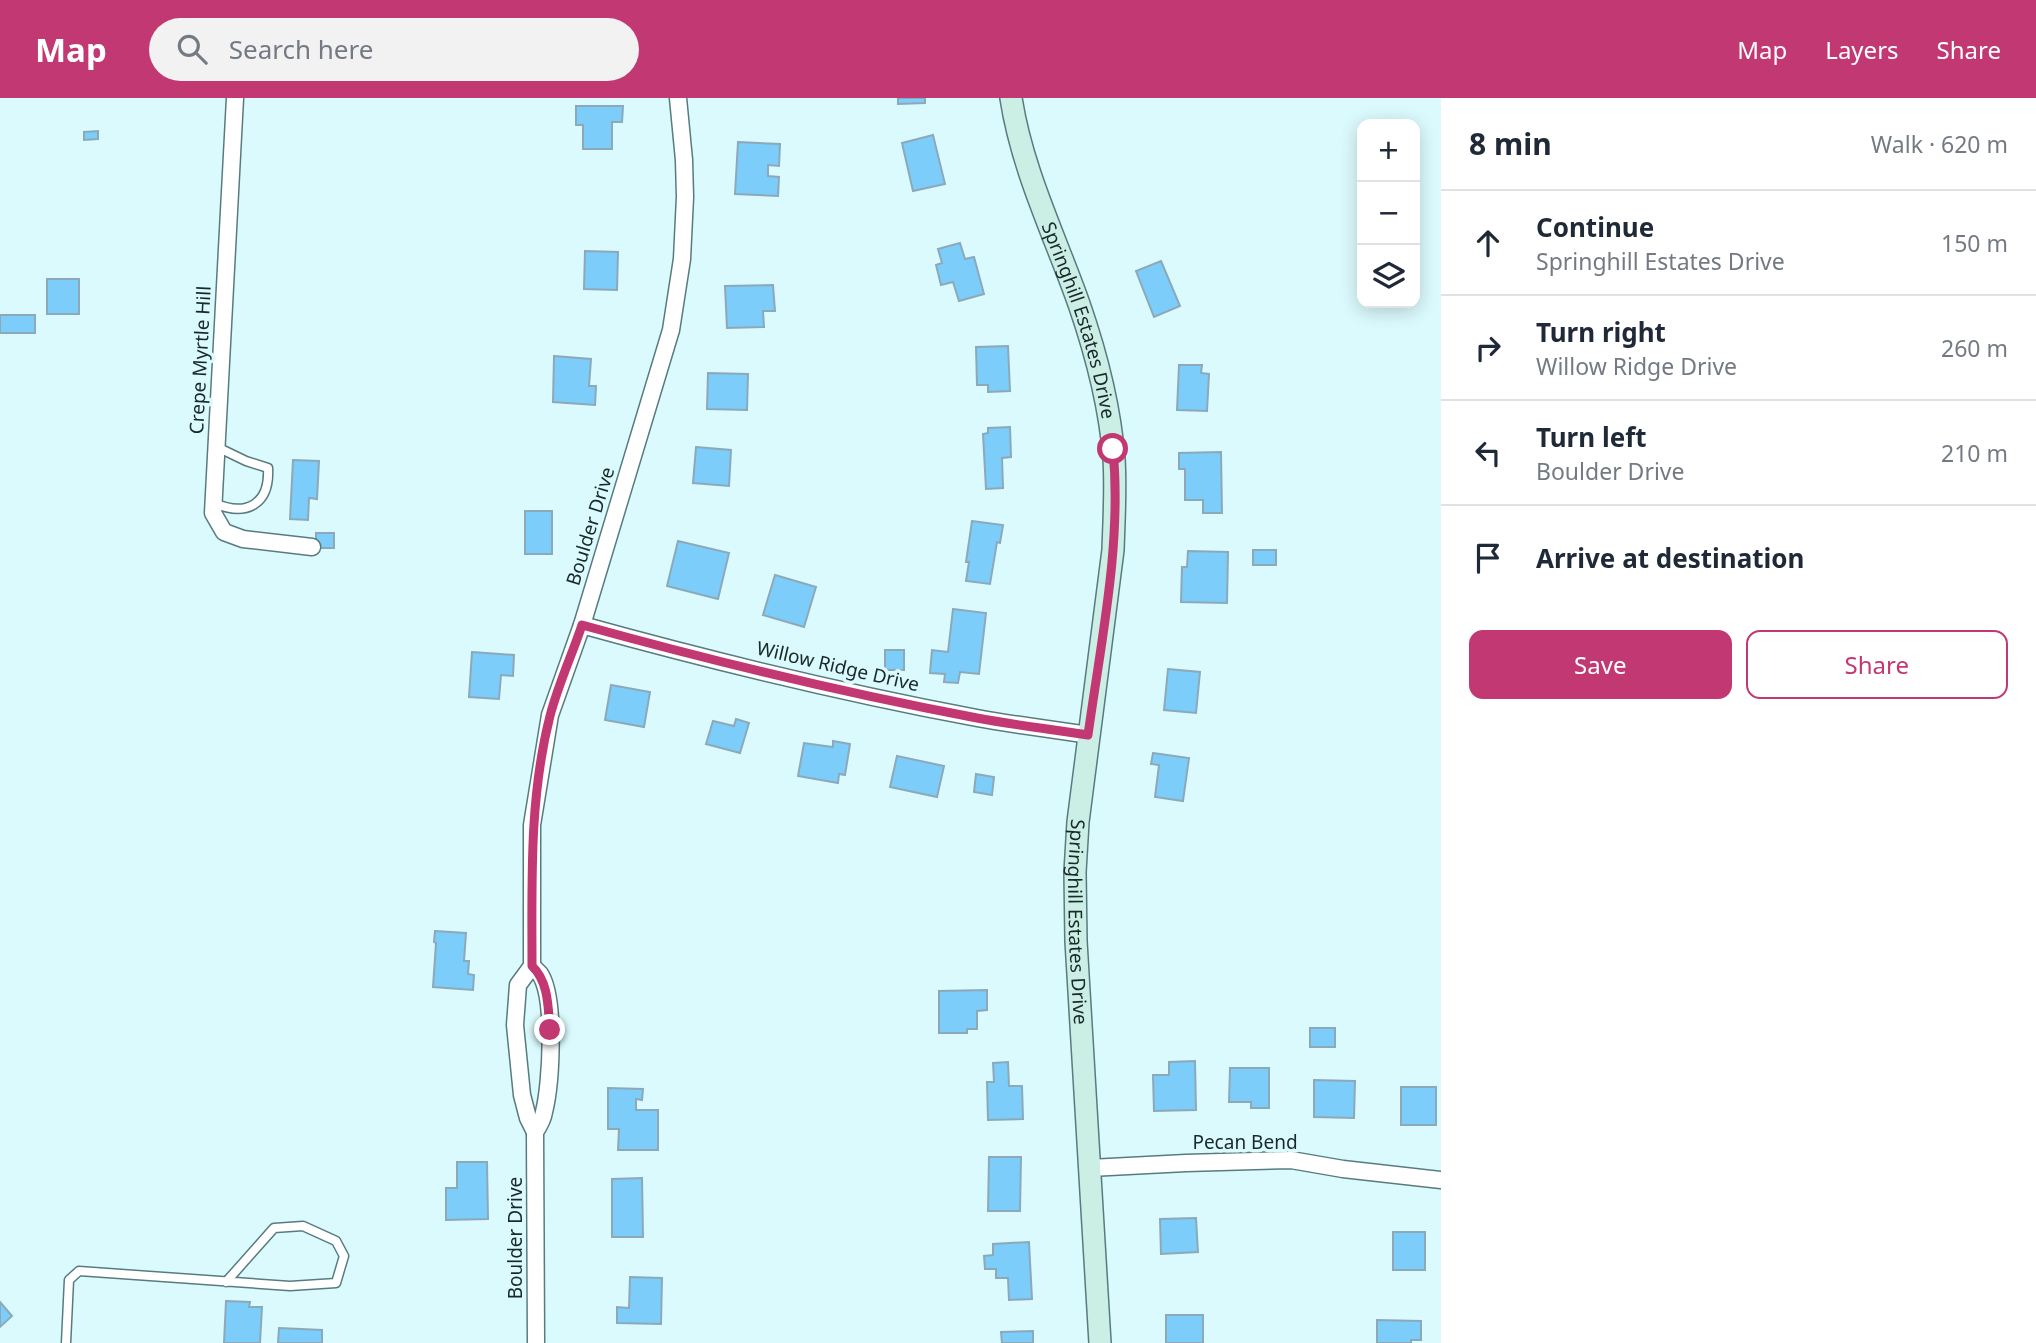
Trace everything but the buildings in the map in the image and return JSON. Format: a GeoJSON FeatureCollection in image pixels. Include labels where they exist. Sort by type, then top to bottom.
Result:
{"type":"FeatureCollection","features":[{"type":"Feature","properties":{"kind":"street","name":"Crepe Myrtle Hill"},"geometry":{"type":"LineString","coordinates":[[235,98],[213,513],[224,532],[243,540],[312,547]]}},
{"type":"Feature","properties":{"kind":"street","name":"Boulder Drive"},"geometry":{"type":"LineString","coordinates":[[536,1132],[528,1118],[522,1095],[515,1024],[518,985],[532,966],[532,824],[550,715],[582,625],[671,330],[682,259],[685,197],[678,98]]}},
{"type":"Feature","properties":{"kind":"street","name":"Springhill Estates Drive"},"geometry":{"type":"LineString","coordinates":[[1011,98],[1017,134],[1028,172],[1086,324],[1106,404],[1115,476],[1113,550],[1077,822],[1075,917],[1100,1343]]}},
{"type":"Feature","properties":{"kind":"street","name":"Willow Ridge Drive"},"geometry":{"type":"LineString","coordinates":[[582,625],[860,694],[979,719],[1088,735]]}},
{"type":"Feature","properties":{"kind":"street","name":"Boulder Drive"},"geometry":{"type":"LineString","coordinates":[[532,966],[541,975],[548,1003],[550,1030],[548,1092],[544,1115],[536,1132],[536,1343]]}},
{"type":"Feature","properties":{"kind":"street","name":"Pecan Bend"},"geometry":{"type":"LineString","coordinates":[[1090,1168],[1291,1160],[1441,1181]]}},
{"type":"Feature","properties":{"kind":"lane"},"geometry":{"type":"LineString","coordinates":[[214,503],[224,507],[246,508],[261,500],[269,483],[268,468],[217,447]]}},
{"type":"Feature","properties":{"kind":"lane"},"geometry":{"type":"LineString","coordinates":[[66,1343],[69,1280],[79,1271],[226,1282],[290,1286],[337,1283],[344,1256],[337,1241],[303,1226],[274,1228],[226,1282]]}},
{"type":"Feature","properties":{"kind":"route"},"geometry":{"type":"LineString","coordinates":[[550,1030],[548,1003],[541,975],[532,966],[532,824],[550,715],[582,625],[860,694],[979,719],[1088,735],[1113,550],[1113,449]]}}]}
